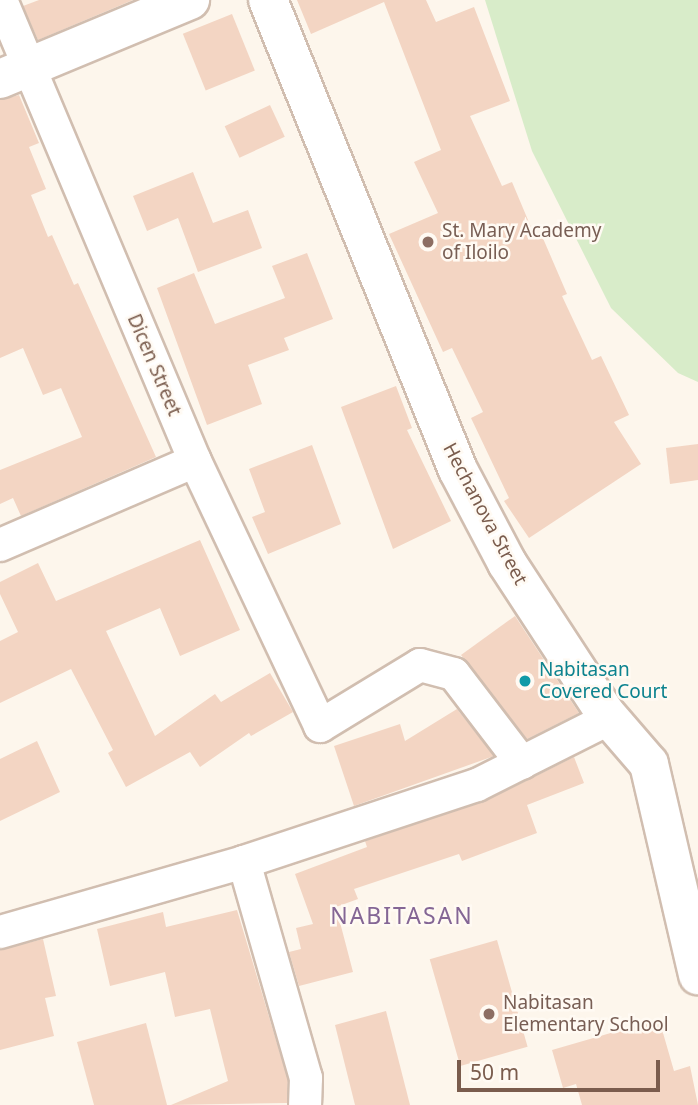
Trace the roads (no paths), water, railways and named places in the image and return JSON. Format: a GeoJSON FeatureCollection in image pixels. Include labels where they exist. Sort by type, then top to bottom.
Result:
{"type":"FeatureCollection","features":[{"type":"Feature","properties":{"kind":"main road"},"geometry":{"type":"LineString","coordinates":[[15,75],[190,0]]}},
{"type":"Feature","properties":{"kind":"main road","name":"Hechanova Street"},"geometry":{"type":"LineString","coordinates":[[268,0],[458,470],[507,564],[610,718],[649,764],[698,975]]}},
{"type":"Feature","properties":{"kind":"street","name":"Dicen Street"},"geometry":{"type":"LineString","coordinates":[[1,0],[15,75],[320,726],[421,665],[454,674],[522,763]]}},
{"type":"Feature","properties":{"kind":"street"},"geometry":{"type":"LineString","coordinates":[[0,545],[195,461]]}},
{"type":"Feature","properties":{"kind":"street"},"geometry":{"type":"LineString","coordinates":[[0,932],[244,863],[477,785],[610,718]]}},
{"type":"Feature","properties":{"kind":"street"},"geometry":{"type":"LineString","coordinates":[[244,863],[306,1079],[305,1105]]}},
{"type":"Feature","properties":{"kind":"place","name":"St. Mary Academy of Iloilo"},"geometry":{"type":"Point","coordinates":[428,242]}},
{"type":"Feature","properties":{"kind":"place","name":"Nabitasan Covered Court"},"geometry":{"type":"Point","coordinates":[525,681]}},
{"type":"Feature","properties":{"kind":"place","name":"Nabitasan Elementary School"},"geometry":{"type":"Point","coordinates":[489,1014]}},
{"type":"Feature","properties":{"kind":"district","name":"NABITASAN"},"geometry":{"type":"Point","coordinates":[402,915]}}]}
